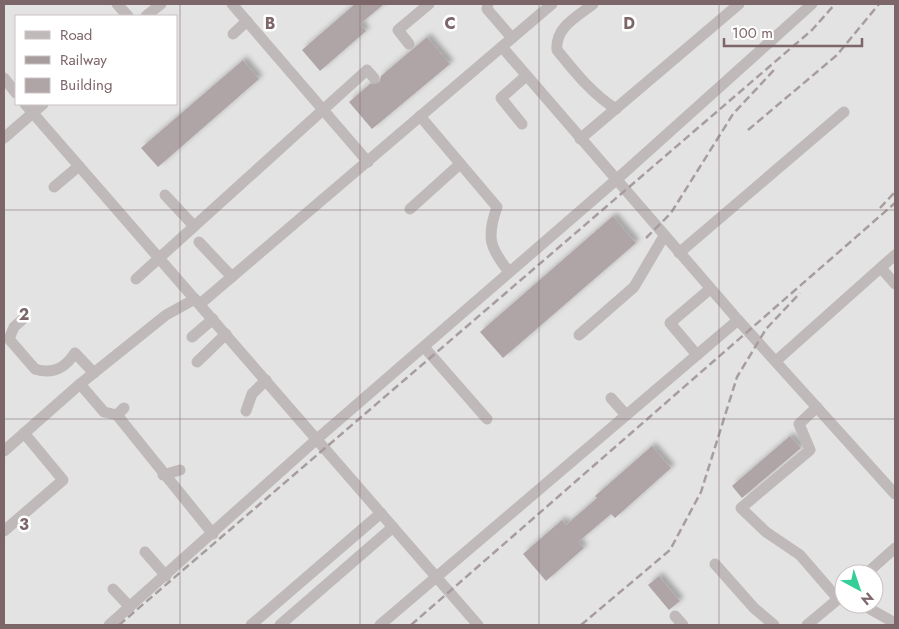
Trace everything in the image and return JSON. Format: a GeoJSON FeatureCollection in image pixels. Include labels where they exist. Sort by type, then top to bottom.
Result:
{"type":"FeatureCollection","features":[{"type":"Feature","properties":{"kind":"lane"},"geometry":{"type":"LineString","coordinates":[[118,4],[127,15]]}},
{"type":"Feature","properties":{"kind":"lane"},"geometry":{"type":"LineString","coordinates":[[147,15],[161,4]]}},
{"type":"Feature","properties":{"kind":"lane"},"geometry":{"type":"LineString","coordinates":[[232,4],[368,162]]}},
{"type":"Feature","properties":{"kind":"lane"},"geometry":{"type":"LineString","coordinates":[[409,44],[398,30],[429,4]]}},
{"type":"Feature","properties":{"kind":"lane"},"geometry":{"type":"LineString","coordinates":[[488,4],[487,9],[512,38]]}},
{"type":"Feature","properties":{"kind":"lane"},"geometry":{"type":"LineString","coordinates":[[4,451],[80,384],[166,315],[198,301],[232,277],[552,4]]}},
{"type":"Feature","properties":{"kind":"lane"},"geometry":{"type":"LineString","coordinates":[[594,4],[559,31],[557,35],[557,50],[587,87],[600,99],[616,109]]}},
{"type":"Feature","properties":{"kind":"lane"},"geometry":{"type":"LineString","coordinates":[[580,139],[739,4]]}},
{"type":"Feature","properties":{"kind":"lane"},"geometry":{"type":"LineString","coordinates":[[109,625],[317,439],[616,180],[812,4]]}},
{"type":"Feature","properties":{"kind":"lane"},"geometry":{"type":"LineString","coordinates":[[233,34],[247,22]]}},
{"type":"Feature","properties":{"kind":"lane"},"geometry":{"type":"LineString","coordinates":[[502,47],[710,289],[895,494]]}},
{"type":"Feature","properties":{"kind":"lane"},"geometry":{"type":"LineString","coordinates":[[136,279],[193,225],[367,70],[374,78]]}},
{"type":"Feature","properties":{"kind":"lane"},"geometry":{"type":"LineString","coordinates":[[522,124],[501,98],[526,76]]}},
{"type":"Feature","properties":{"kind":"lane"},"geometry":{"type":"LineString","coordinates":[[4,78],[15,92]]}},
{"type":"Feature","properties":{"kind":"lane"},"geometry":{"type":"LineString","coordinates":[[4,138],[29,108],[478,625]]}},
{"type":"Feature","properties":{"kind":"lane"},"geometry":{"type":"LineString","coordinates":[[679,253],[844,112]]}},
{"type":"Feature","properties":{"kind":"lane"},"geometry":{"type":"LineString","coordinates":[[420,116],[497,207],[494,216],[493,251],[509,272]]}},
{"type":"Feature","properties":{"kind":"lane"},"geometry":{"type":"LineString","coordinates":[[410,209],[460,164]]}},
{"type":"Feature","properties":{"kind":"lane"},"geometry":{"type":"LineString","coordinates":[[54,187],[79,166]]}},
{"type":"Feature","properties":{"kind":"lane"},"geometry":{"type":"LineString","coordinates":[[165,195],[193,225]]}},
{"type":"Feature","properties":{"kind":"lane"},"geometry":{"type":"LineString","coordinates":[[579,335],[634,286],[664,236]]}},
{"type":"Feature","properties":{"kind":"lane"},"geometry":{"type":"LineString","coordinates":[[198,242],[232,277]]}},
{"type":"Feature","properties":{"kind":"lane"},"geometry":{"type":"LineString","coordinates":[[776,362],[895,255]]}},
{"type":"Feature","properties":{"kind":"lane"},"geometry":{"type":"LineString","coordinates":[[881,268],[895,284]]}},
{"type":"Feature","properties":{"kind":"lane"},"geometry":{"type":"LineString","coordinates":[[697,355],[670,323],[710,289]]}},
{"type":"Feature","properties":{"kind":"lane"},"geometry":{"type":"LineString","coordinates":[[22,319],[14,327],[6,340],[35,369],[55,371],[63,367],[75,353],[94,373]]}},
{"type":"Feature","properties":{"kind":"lane"},"geometry":{"type":"LineString","coordinates":[[192,337],[213,319]]}},
{"type":"Feature","properties":{"kind":"lane"},"geometry":{"type":"LineString","coordinates":[[380,625],[738,320]]}},
{"type":"Feature","properties":{"kind":"lane"},"geometry":{"type":"LineString","coordinates":[[197,362],[226,334]]}},
{"type":"Feature","properties":{"kind":"lane"},"geometry":{"type":"LineString","coordinates":[[424,347],[487,419]]}},
{"type":"Feature","properties":{"kind":"lane"},"geometry":{"type":"LineString","coordinates":[[246,410],[252,394],[266,380]]}},
{"type":"Feature","properties":{"kind":"lane"},"geometry":{"type":"LineString","coordinates":[[80,384],[104,412],[120,412],[163,475],[213,534]]}},
{"type":"Feature","properties":{"kind":"lane"},"geometry":{"type":"LineString","coordinates":[[611,398],[626,415]]}},
{"type":"Feature","properties":{"kind":"lane"},"geometry":{"type":"LineString","coordinates":[[817,407],[799,424],[810,450],[741,508],[772,537],[800,555],[834,589]]}},
{"type":"Feature","properties":{"kind":"lane"},"geometry":{"type":"LineString","coordinates":[[4,531],[63,480],[24,433]]}},
{"type":"Feature","properties":{"kind":"lane"},"geometry":{"type":"LineString","coordinates":[[163,475],[180,470]]}},
{"type":"Feature","properties":{"kind":"lane"},"geometry":{"type":"LineString","coordinates":[[251,625],[381,513]]}},
{"type":"Feature","properties":{"kind":"lane"},"geometry":{"type":"LineString","coordinates":[[280,625],[393,527]]}},
{"type":"Feature","properties":{"kind":"lane"},"geometry":{"type":"LineString","coordinates":[[877,564],[895,548]]}},
{"type":"Feature","properties":{"kind":"lane"},"geometry":{"type":"LineString","coordinates":[[145,552],[166,576]]}},
{"type":"Feature","properties":{"kind":"lane"},"geometry":{"type":"LineString","coordinates":[[715,564],[754,608],[774,625]]}},
{"type":"Feature","properties":{"kind":"lane"},"geometry":{"type":"LineString","coordinates":[[113,589],[130,607]]}},
{"type":"Feature","properties":{"kind":"lane"},"geometry":{"type":"LineString","coordinates":[[807,625],[834,603]]}},
{"type":"Feature","properties":{"kind":"lane"},"geometry":{"type":"LineString","coordinates":[[879,614],[895,623]]}},
{"type":"Feature","properties":{"kind":"lane"},"geometry":{"type":"LineString","coordinates":[[675,616],[683,625]]}},
{"type":"Feature","properties":{"kind":"shaded area"},"geometry":{"type":"Polygon","coordinates":[[[4,4],[895,4],[895,625],[4,625],[4,4]]]}},
{"type":"Feature","properties":{"kind":"building"},"geometry":{"type":"Polygon","coordinates":[[[355,4],[384,4],[360,24],[366,31],[320,71],[302,50],[355,4]]]}},
{"type":"Feature","properties":{"kind":"building"},"geometry":{"type":"Polygon","coordinates":[[[427,37],[450,64],[372,129],[349,102],[370,84],[379,84],[381,76],[427,37]]]}},
{"type":"Feature","properties":{"kind":"building"},"geometry":{"type":"Polygon","coordinates":[[[243,60],[259,79],[158,167],[141,148],[243,60]]]}},
{"type":"Feature","properties":{"kind":"building"},"geometry":{"type":"Polygon","coordinates":[[[613,216],[636,243],[503,358],[480,332],[613,216]]]}},
{"type":"Feature","properties":{"kind":"building"},"geometry":{"type":"Polygon","coordinates":[[[790,436],[801,448],[742,498],[732,486],[790,436]]]}},
{"type":"Feature","properties":{"kind":"building"},"geometry":{"type":"Polygon","coordinates":[[[652,446],[671,468],[615,518],[611,514],[578,542],[584,548],[546,581],[523,554],[562,520],[566,525],[597,498],[595,496],[652,446]]]}},
{"type":"Feature","properties":{"kind":"building"},"geometry":{"type":"Polygon","coordinates":[[[659,576],[680,601],[669,610],[648,585],[659,576]]]}},
{"type":"Feature","properties":{"kind":"railway"},"geometry":{"type":"LineString","coordinates":[[119,625],[812,30],[835,4]]}},
{"type":"Feature","properties":{"kind":"railway"},"geometry":{"type":"LineString","coordinates":[[748,130],[837,55],[879,4]]}},
{"type":"Feature","properties":{"kind":"railway"},"geometry":{"type":"LineString","coordinates":[[646,238],[671,213],[733,114],[774,70]]}},
{"type":"Feature","properties":{"kind":"railway"},"geometry":{"type":"LineString","coordinates":[[880,208],[895,192]]}},
{"type":"Feature","properties":{"kind":"railway"},"geometry":{"type":"LineString","coordinates":[[411,625],[895,203]]}},
{"type":"Feature","properties":{"kind":"railway"},"geometry":{"type":"LineString","coordinates":[[581,625],[670,550],[701,492],[737,377],[766,329],[800,293]]}}]}
